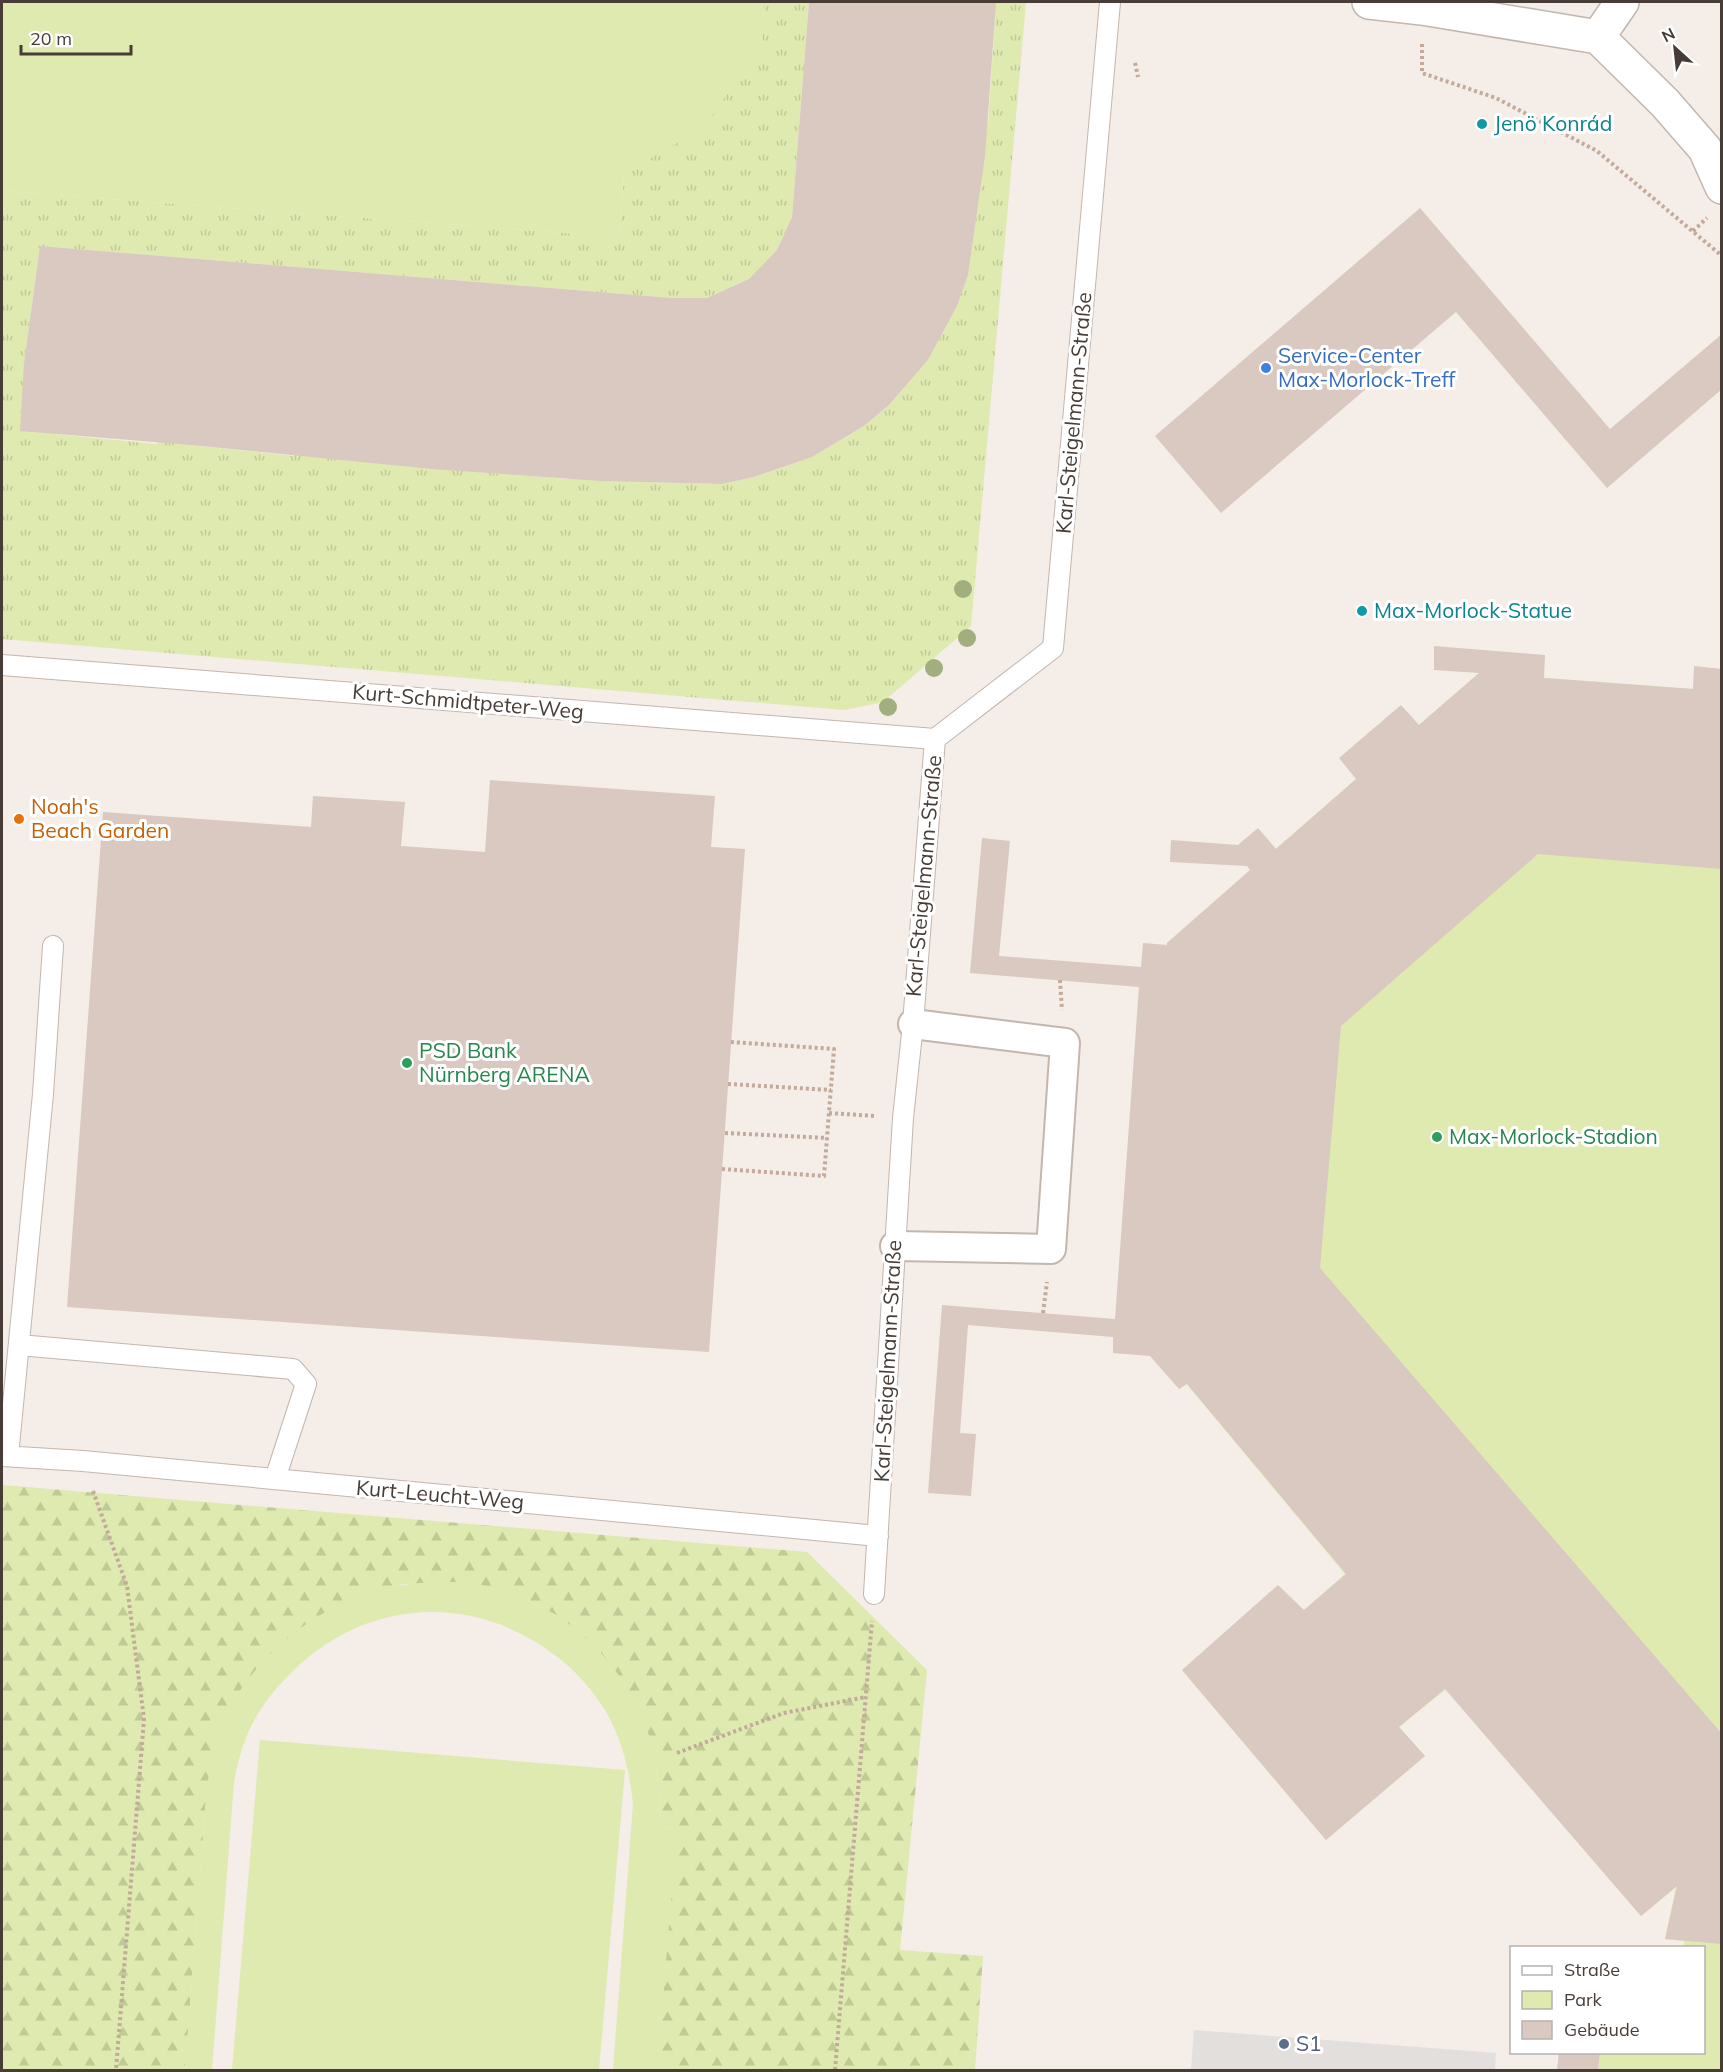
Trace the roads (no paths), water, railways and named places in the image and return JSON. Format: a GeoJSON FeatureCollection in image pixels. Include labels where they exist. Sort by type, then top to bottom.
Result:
{"type":"FeatureCollection","features":[{"type":"Feature","properties":{"kind":"street"},"geometry":{"type":"LineString","coordinates":[[1369,2],[1422,8],[1598,37],[1713,152],[1722,187]]}},
{"type":"Feature","properties":{"kind":"street"},"geometry":{"type":"LineString","coordinates":[[1598,37],[1622,2]]}},
{"type":"Feature","properties":{"kind":"street"},"geometry":{"type":"LineString","coordinates":[[895,1246],[1051,1249],[1065,1043],[913,1024]]}},
{"type":"Feature","properties":{"kind":"lane","name":"Karl-Steigelmann-Straße"},"geometry":{"type":"LineString","coordinates":[[874,1594],[903,1118],[913,1024],[935,739],[1053,648],[1110,2]]}},
{"type":"Feature","properties":{"kind":"lane","name":"Kurt-Schmidtpeter-Weg"},"geometry":{"type":"LineString","coordinates":[[2,665],[935,739]]}},
{"type":"Feature","properties":{"kind":"lane"},"geometry":{"type":"LineString","coordinates":[[5,1456],[19,1345],[43,1094],[53,946]]}},
{"type":"Feature","properties":{"kind":"lane"},"geometry":{"type":"LineString","coordinates":[[19,1345],[293,1369],[306,1384],[275,1479]]}},
{"type":"Feature","properties":{"kind":"lane","name":"Kurt-Leucht-Weg"},"geometry":{"type":"LineString","coordinates":[[5,1456],[83,1461],[878,1536]]}},
{"type":"Feature","properties":{"kind":"place","name":"Jenö Konrád"},"geometry":{"type":"Point","coordinates":[1482,124]}},
{"type":"Feature","properties":{"kind":"place","name":"Service-Center Max-Morlock-Treff"},"geometry":{"type":"Point","coordinates":[1266,368]}},
{"type":"Feature","properties":{"kind":"place","name":"Max-Morlock-Statue"},"geometry":{"type":"Point","coordinates":[1362,611]}},
{"type":"Feature","properties":{"kind":"place","name":"Noah's Beach Garden"},"geometry":{"type":"Point","coordinates":[19,819]}},
{"type":"Feature","properties":{"kind":"place","name":"PSD Bank Nürnberg ARENA"},"geometry":{"type":"Point","coordinates":[407,1063]}},
{"type":"Feature","properties":{"kind":"place","name":"Max-Morlock-Stadion"},"geometry":{"type":"Point","coordinates":[1437,1137]}},
{"type":"Feature","properties":{"kind":"place","name":"S1"},"geometry":{"type":"Point","coordinates":[1284,2044]}}]}
